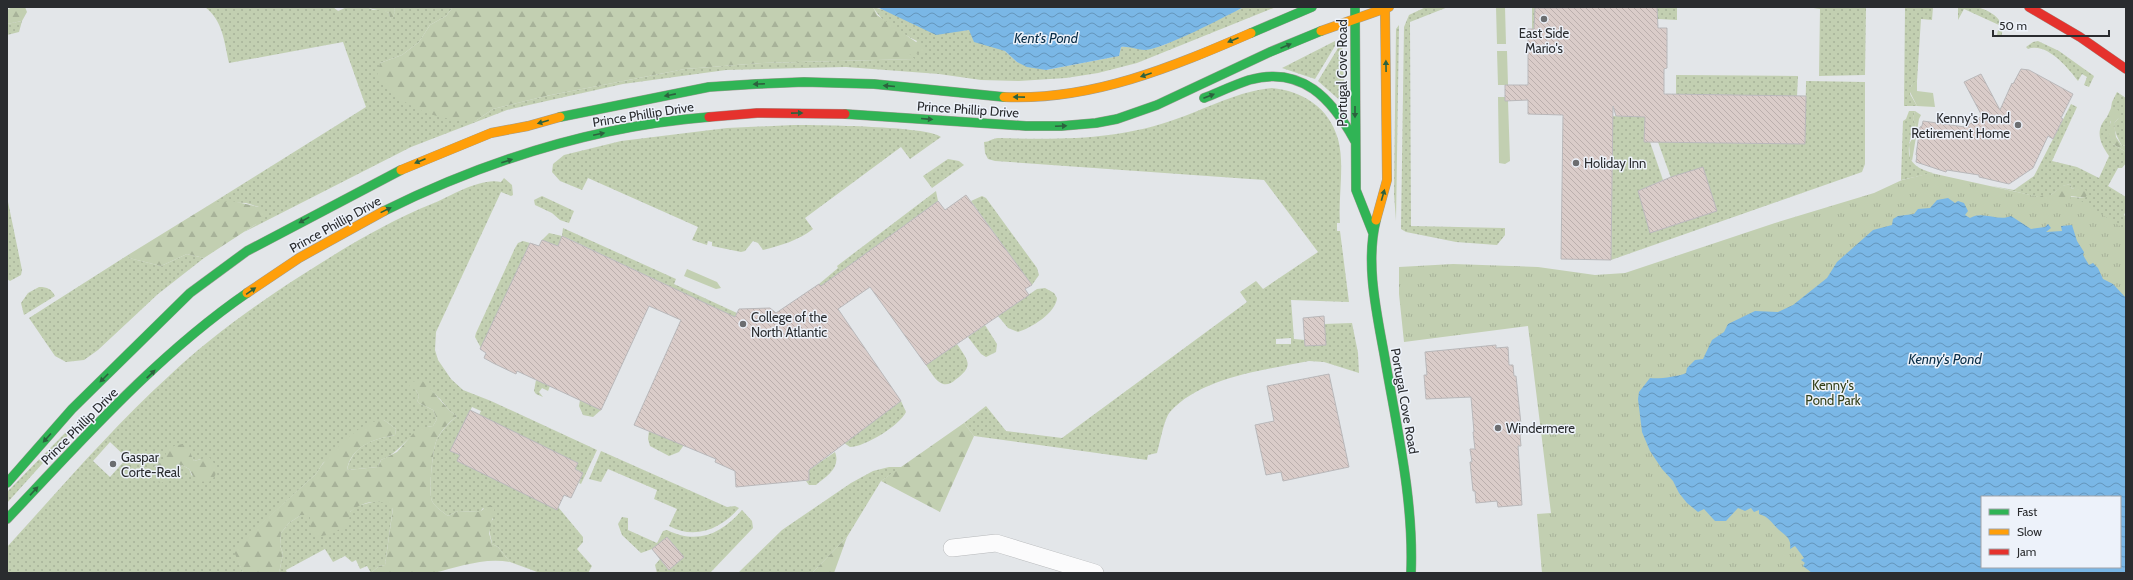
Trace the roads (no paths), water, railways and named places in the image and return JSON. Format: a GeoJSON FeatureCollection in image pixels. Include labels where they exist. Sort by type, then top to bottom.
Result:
{"type":"FeatureCollection","features":[{"type":"Feature","properties":{"kind":"main road"},"geometry":{"type":"LineString","coordinates":[[1282,19],[1296,7]]}},
{"type":"Feature","properties":{"kind":"main road","name":"Prince Phillip Drive"},"geometry":{"type":"LineString","coordinates":[[7,483],[72,409],[190,293],[218,272],[248,251],[347,195],[465,142],[491,133],[528,126],[576,112],[708,87],[729,85],[846,82],[929,89],[973,96],[1036,98],[1059,96],[1138,78],[1312,7]]}},
{"type":"Feature","properties":{"kind":"main road","name":"Portugal Cove Road"},"geometry":{"type":"LineString","coordinates":[[1355,7],[1356,190],[1373,233]]}},
{"type":"Feature","properties":{"kind":"main road"},"geometry":{"type":"LineString","coordinates":[[2029,7],[2080,37],[2126,69]]}},
{"type":"Feature","properties":{"kind":"main road","name":"Prince Phillip Drive"},"geometry":{"type":"LineString","coordinates":[[7,519],[80,442],[164,361],[242,297],[304,254],[342,233],[417,195],[483,168],[574,139],[644,126],[722,116],[830,113],[1026,126],[1096,123],[1146,109],[1210,82],[1250,61],[1356,17],[1386,8]]}},
{"type":"Feature","properties":{"kind":"main road","name":"Portugal Cove Road"},"geometry":{"type":"LineString","coordinates":[[1386,8],[1387,180],[1373,233],[1372,276],[1380,332],[1406,479],[1411,518],[1411,573]]}},
{"type":"Feature","properties":{"kind":"main road"},"geometry":{"type":"LineString","coordinates":[[1195,102],[1264,77],[1292,78],[1301,81],[1323,96],[1345,122],[1355,141]]}},
{"type":"Feature","properties":{"kind":"main road"},"geometry":{"type":"LineString","coordinates":[[1146,109],[1160,112]]}},
{"type":"Feature","properties":{"kind":"street"},"geometry":{"type":"LineString","coordinates":[[952,548],[996,543],[1095,573]]}},
{"type":"Feature","properties":{"kind":"water","name":"Kent's Pond"},"geometry":{"type":"Polygon","coordinates":[[[877,7],[1244,7],[1194,32],[1154,48],[1145,50],[1121,47],[1119,56],[1046,70],[1027,67],[1017,62],[1005,51],[974,42],[969,30],[936,35],[877,7]]]}},
{"type":"Feature","properties":{"kind":"water","name":"Kenny's Pond"},"geometry":{"type":"Polygon","coordinates":[[[1948,198],[1955,203],[1958,201],[1964,203],[1968,211],[1965,215],[1970,218],[1980,215],[2001,218],[2011,216],[2031,229],[2045,227],[2048,224],[2051,228],[2046,232],[2062,231],[2061,226],[2072,225],[2077,241],[2084,252],[2083,255],[2089,265],[2093,263],[2098,268],[2103,279],[2113,284],[2126,298],[2126,573],[1812,573],[1803,566],[1805,563],[1801,560],[1804,558],[1795,546],[1790,549],[1789,539],[1768,518],[1759,514],[1759,510],[1754,512],[1751,508],[1745,511],[1738,508],[1726,521],[1715,521],[1704,509],[1698,512],[1687,503],[1679,493],[1673,481],[1662,469],[1650,451],[1642,432],[1638,399],[1639,392],[1650,378],[1678,376],[1686,373],[1687,368],[1695,360],[1703,359],[1712,340],[1724,332],[1728,324],[1755,311],[1778,312],[1793,305],[1827,278],[1837,262],[1873,230],[1892,225],[1893,219],[1898,216],[1914,214],[1918,209],[1930,208],[1937,200],[1948,198]]]}},
{"type":"Feature","properties":{"kind":"place","name":"East Side Mario's"},"geometry":{"type":"Point","coordinates":[1544,19]}},
{"type":"Feature","properties":{"kind":"place","name":"Kenny's Pond Retirement Home"},"geometry":{"type":"Point","coordinates":[2018,125]}},
{"type":"Feature","properties":{"kind":"place","name":"Holiday Inn"},"geometry":{"type":"Point","coordinates":[1576,163]}},
{"type":"Feature","properties":{"kind":"place","name":"College of the North Atlantic"},"geometry":{"type":"Point","coordinates":[743,324]}},
{"type":"Feature","properties":{"kind":"place","name":"Windermere"},"geometry":{"type":"Point","coordinates":[1498,428]}},
{"type":"Feature","properties":{"kind":"place","name":"Gaspar Corte-Real"},"geometry":{"type":"Point","coordinates":[113,464]}},
{"type":"Feature","properties":{"kind":"park label","name":"Kenny's Pond Park"},"geometry":{"type":"Point","coordinates":[1833,392]}}]}
